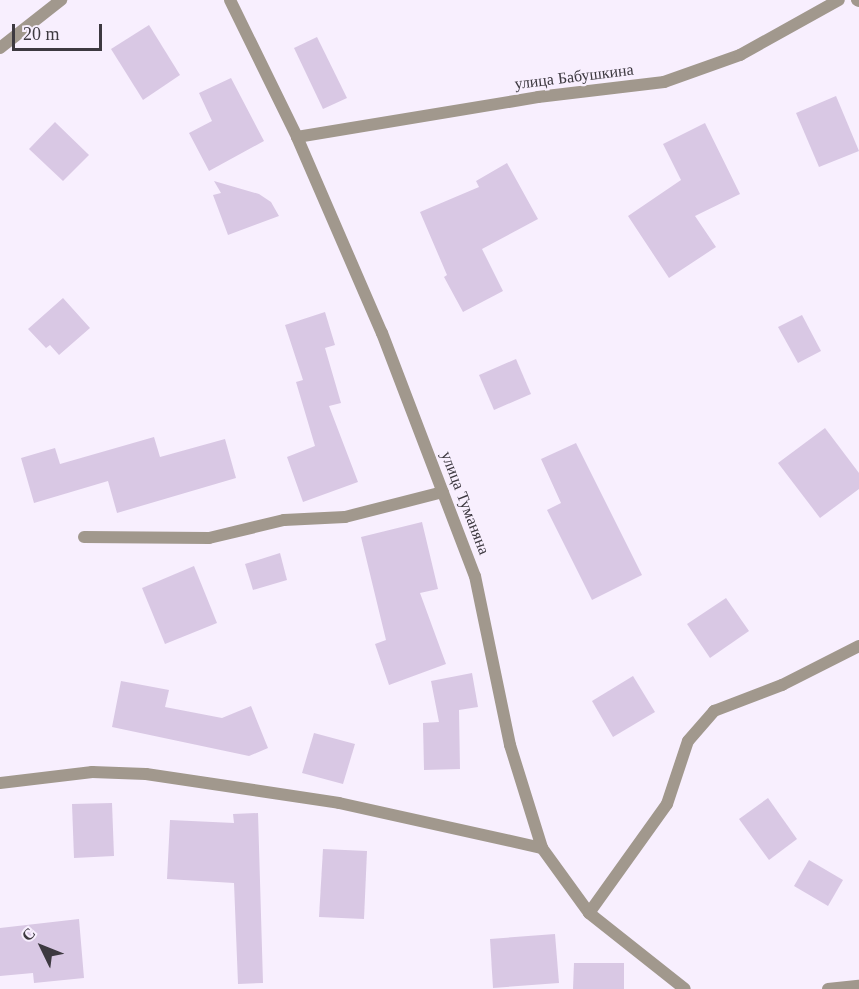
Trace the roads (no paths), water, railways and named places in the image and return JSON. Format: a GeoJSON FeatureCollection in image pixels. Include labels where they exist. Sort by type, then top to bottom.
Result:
{"type":"FeatureCollection","features":[{"type":"Feature","properties":{"kind":"street"},"geometry":{"type":"LineString","coordinates":[[0,48],[61,0]]}},
{"type":"Feature","properties":{"kind":"street","name":"улица Туманяна"},"geometry":{"type":"LineString","coordinates":[[230,0],[297,137],[382,333],[475,576],[510,745],[542,848],[590,913],[685,989]]}},
{"type":"Feature","properties":{"kind":"street","name":"улица Бабушкина"},"geometry":{"type":"LineString","coordinates":[[297,137],[538,97],[664,82],[740,55],[839,0]]}},
{"type":"Feature","properties":{"kind":"street"},"geometry":{"type":"LineString","coordinates":[[84,537],[209,538],[284,520],[345,517],[443,492]]}},
{"type":"Feature","properties":{"kind":"street"},"geometry":{"type":"LineString","coordinates":[[590,913],[667,804],[688,741],[714,711],[782,685],[859,646]]}},
{"type":"Feature","properties":{"kind":"street"},"geometry":{"type":"LineString","coordinates":[[0,783],[92,772],[146,774],[339,803],[542,848]]}},
{"type":"Feature","properties":{"kind":"street"},"geometry":{"type":"LineString","coordinates":[[828,989],[859,986]]}}]}
